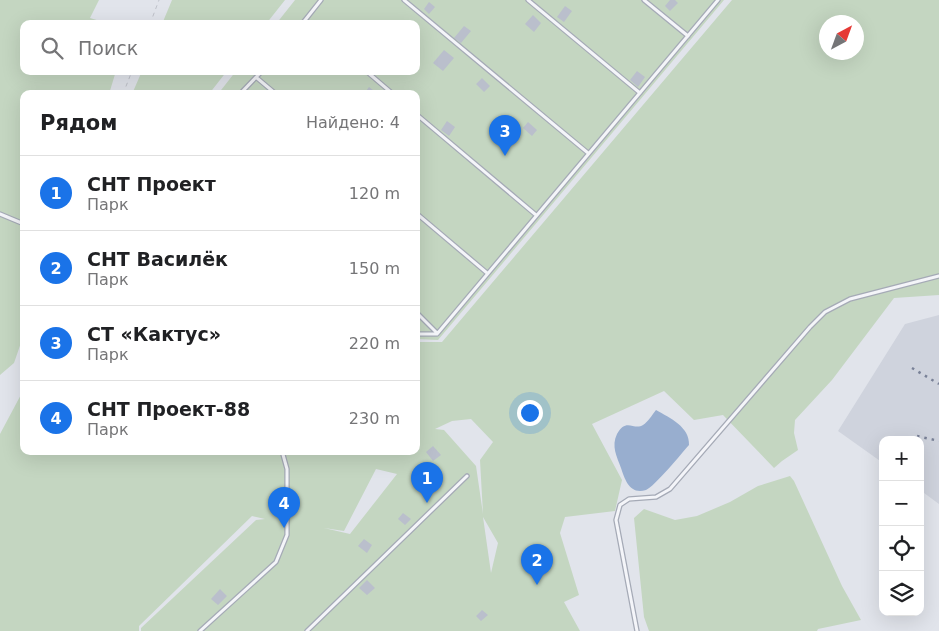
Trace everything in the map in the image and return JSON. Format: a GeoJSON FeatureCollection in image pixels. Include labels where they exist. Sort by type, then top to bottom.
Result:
{"type":"FeatureCollection","features":[{"type":"Feature","properties":{"kind":"lane"},"geometry":{"type":"LineString","coordinates":[[305,20],[321,0]]}},
{"type":"Feature","properties":{"kind":"lane"},"geometry":{"type":"LineString","coordinates":[[404,0],[588,153]]}},
{"type":"Feature","properties":{"kind":"lane"},"geometry":{"type":"LineString","coordinates":[[528,0],[640,93]]}},
{"type":"Feature","properties":{"kind":"lane"},"geometry":{"type":"LineString","coordinates":[[644,0],[688,36]]}},
{"type":"Feature","properties":{"kind":"lane"},"geometry":{"type":"LineString","coordinates":[[437,334],[718,0]]}},
{"type":"Feature","properties":{"kind":"lane"},"geometry":{"type":"LineString","coordinates":[[244,90],[259,75]]}},
{"type":"Feature","properties":{"kind":"lane"},"geometry":{"type":"LineString","coordinates":[[371,75],[387,90]]}},
{"type":"Feature","properties":{"kind":"lane"},"geometry":{"type":"LineString","coordinates":[[257,78],[271,90]]}},
{"type":"Feature","properties":{"kind":"lane"},"geometry":{"type":"LineString","coordinates":[[420,117],[536,215]]}},
{"type":"Feature","properties":{"kind":"lane"},"geometry":{"type":"LineString","coordinates":[[0,214],[20,222]]}},
{"type":"Feature","properties":{"kind":"lane"},"geometry":{"type":"LineString","coordinates":[[420,216],[487,273]]}},
{"type":"Feature","properties":{"kind":"lane"},"geometry":{"type":"LineString","coordinates":[[637,631],[616,520],[620,505],[629,499],[656,497],[670,489],[683,477],[810,327],[826,312],[850,299],[939,276]]}},
{"type":"Feature","properties":{"kind":"lane"},"geometry":{"type":"LineString","coordinates":[[420,316],[437,334]]}},
{"type":"Feature","properties":{"kind":"lane"},"geometry":{"type":"LineString","coordinates":[[420,334],[437,334]]}},
{"type":"Feature","properties":{"kind":"lane"},"geometry":{"type":"LineString","coordinates":[[200,631],[276,562],[287,535],[287,469],[283,455]]}},
{"type":"Feature","properties":{"kind":"lane"},"geometry":{"type":"LineString","coordinates":[[307,631],[467,476]]}},
{"type":"Feature","properties":{"kind":"path"},"geometry":{"type":"LineString","coordinates":[[152,20],[159,0]]}},
{"type":"Feature","properties":{"kind":"path"},"geometry":{"type":"LineString","coordinates":[[125,90],[130,75]]}},
{"type":"Feature","properties":{"kind":"shaded area"},"geometry":{"type":"Polygon","coordinates":[[[939,315],[939,504],[924,493],[924,436],[879,436],[879,460],[838,431],[905,324],[939,315]]]}},
{"type":"Feature","properties":{"kind":"green space"},"geometry":{"type":"Polygon","coordinates":[[[0,0],[99,0],[90,18],[97,20],[20,20],[20,75],[115,75],[110,90],[20,90],[20,346],[14,363],[0,375],[0,0]]]}},
{"type":"Feature","properties":{"kind":"green space"},"geometry":{"type":"Polygon","coordinates":[[[172,0],[285,0],[269,20],[164,20],[172,0]]]}},
{"type":"Feature","properties":{"kind":"green space"},"geometry":{"type":"Polygon","coordinates":[[[295,0],[724,0],[438,340],[420,339],[420,90],[221,90],[233,75],[420,75],[420,20],[279,20],[295,0]]]}},
{"type":"Feature","properties":{"kind":"green space"},"geometry":{"type":"Polygon","coordinates":[[[732,0],[939,0],[939,295],[894,298],[832,380],[795,420],[794,433],[798,450],[774,468],[723,415],[694,420],[664,391],[592,424],[622,480],[615,511],[565,517],[560,533],[579,595],[564,602],[580,631],[141,631],[141,628],[256,520],[265,519],[252,516],[139,626],[139,631],[0,631],[0,434],[20,396],[20,455],[420,455],[420,342],[442,342],[732,0]],[[471,419],[452,421],[435,429],[444,430],[476,466],[483,514],[480,460],[493,442],[471,419]],[[376,469],[344,531],[324,528],[350,534],[397,474],[376,469]],[[483,517],[491,573],[498,543],[483,517]]]}},
{"type":"Feature","properties":{"kind":"green space"},"geometry":{"type":"Polygon","coordinates":[[[140,75],[224,75],[212,90],[134,90],[140,75]]]}},
{"type":"Feature","properties":{"kind":"green space"},"geometry":{"type":"Polygon","coordinates":[[[790,476],[842,586],[861,620],[818,629],[817,631],[649,631],[644,617],[634,518],[644,509],[675,520],[697,516],[730,502],[758,486],[790,476]]]}},
{"type":"Feature","properties":{"kind":"water"},"geometry":{"type":"Polygon","coordinates":[[[656,410],[683,428],[689,445],[650,488],[640,491],[632,488],[624,477],[615,451],[615,438],[624,426],[636,427],[643,425],[656,410]]]}},
{"type":"Feature","properties":{"kind":"building"},"geometry":{"type":"Polygon","coordinates":[[[670,0],[675,0],[678,3],[670,11],[665,6],[670,0]]]}},
{"type":"Feature","properties":{"kind":"building"},"geometry":{"type":"Polygon","coordinates":[[[429,2],[435,7],[429,14],[424,9],[429,2]]]}},
{"type":"Feature","properties":{"kind":"building"},"geometry":{"type":"Polygon","coordinates":[[[565,6],[572,11],[564,22],[557,17],[565,6]]]}},
{"type":"Feature","properties":{"kind":"building"},"geometry":{"type":"Polygon","coordinates":[[[533,15],[541,23],[534,32],[525,24],[533,15]]]}},
{"type":"Feature","properties":{"kind":"building"},"geometry":{"type":"Polygon","coordinates":[[[464,26],[471,31],[461,43],[454,38],[464,26]]]}},
{"type":"Feature","properties":{"kind":"building"},"geometry":{"type":"Polygon","coordinates":[[[444,50],[454,58],[443,71],[433,63],[444,50]]]}},
{"type":"Feature","properties":{"kind":"building"},"geometry":{"type":"Polygon","coordinates":[[[637,71],[645,77],[638,87],[630,80],[637,71]]]}},
{"type":"Feature","properties":{"kind":"building"},"geometry":{"type":"Polygon","coordinates":[[[482,78],[490,86],[484,92],[476,84],[482,78]]]}},
{"type":"Feature","properties":{"kind":"building"},"geometry":{"type":"Polygon","coordinates":[[[447,121],[455,127],[449,136],[441,130],[447,121]]]}},
{"type":"Feature","properties":{"kind":"building"},"geometry":{"type":"Polygon","coordinates":[[[528,122],[537,130],[532,136],[523,128],[528,122]]]}},
{"type":"Feature","properties":{"kind":"building"},"geometry":{"type":"Polygon","coordinates":[[[433,446],[441,455],[433,461],[426,452],[433,446]]]}},
{"type":"Feature","properties":{"kind":"building"},"geometry":{"type":"Polygon","coordinates":[[[429,471],[442,484],[434,492],[421,479],[429,471]]]}},
{"type":"Feature","properties":{"kind":"building"},"geometry":{"type":"Polygon","coordinates":[[[403,513],[411,519],[405,525],[398,519],[403,513]]]}},
{"type":"Feature","properties":{"kind":"building"},"geometry":{"type":"Polygon","coordinates":[[[364,539],[372,545],[367,553],[358,546],[364,539]]]}},
{"type":"Feature","properties":{"kind":"building"},"geometry":{"type":"Polygon","coordinates":[[[367,580],[375,588],[367,595],[359,588],[367,580]]]}},
{"type":"Feature","properties":{"kind":"building"},"geometry":{"type":"Polygon","coordinates":[[[220,589],[227,596],[218,605],[211,599],[220,589]]]}},
{"type":"Feature","properties":{"kind":"building"},"geometry":{"type":"Polygon","coordinates":[[[482,610],[488,615],[481,621],[476,616],[482,610]]]}},
{"type":"Feature","properties":{"kind":"railway"},"geometry":{"type":"LineString","coordinates":[[912,368],[939,384]]}},
{"type":"Feature","properties":{"kind":"railway"},"geometry":{"type":"LineString","coordinates":[[924,438],[939,441]]}},
{"type":"Feature","properties":{"kind":"place","name":"СТ «Кактус»"},"geometry":{"type":"Point","coordinates":[505,156]}},
{"type":"Feature","properties":{"kind":"place","name":"СНТ Проект"},"geometry":{"type":"Point","coordinates":[427,503]}},
{"type":"Feature","properties":{"kind":"place","name":"СНТ Проект-88"},"geometry":{"type":"Point","coordinates":[284,528]}},
{"type":"Feature","properties":{"kind":"place","name":"СНТ Василёк"},"geometry":{"type":"Point","coordinates":[537,585]}}]}
